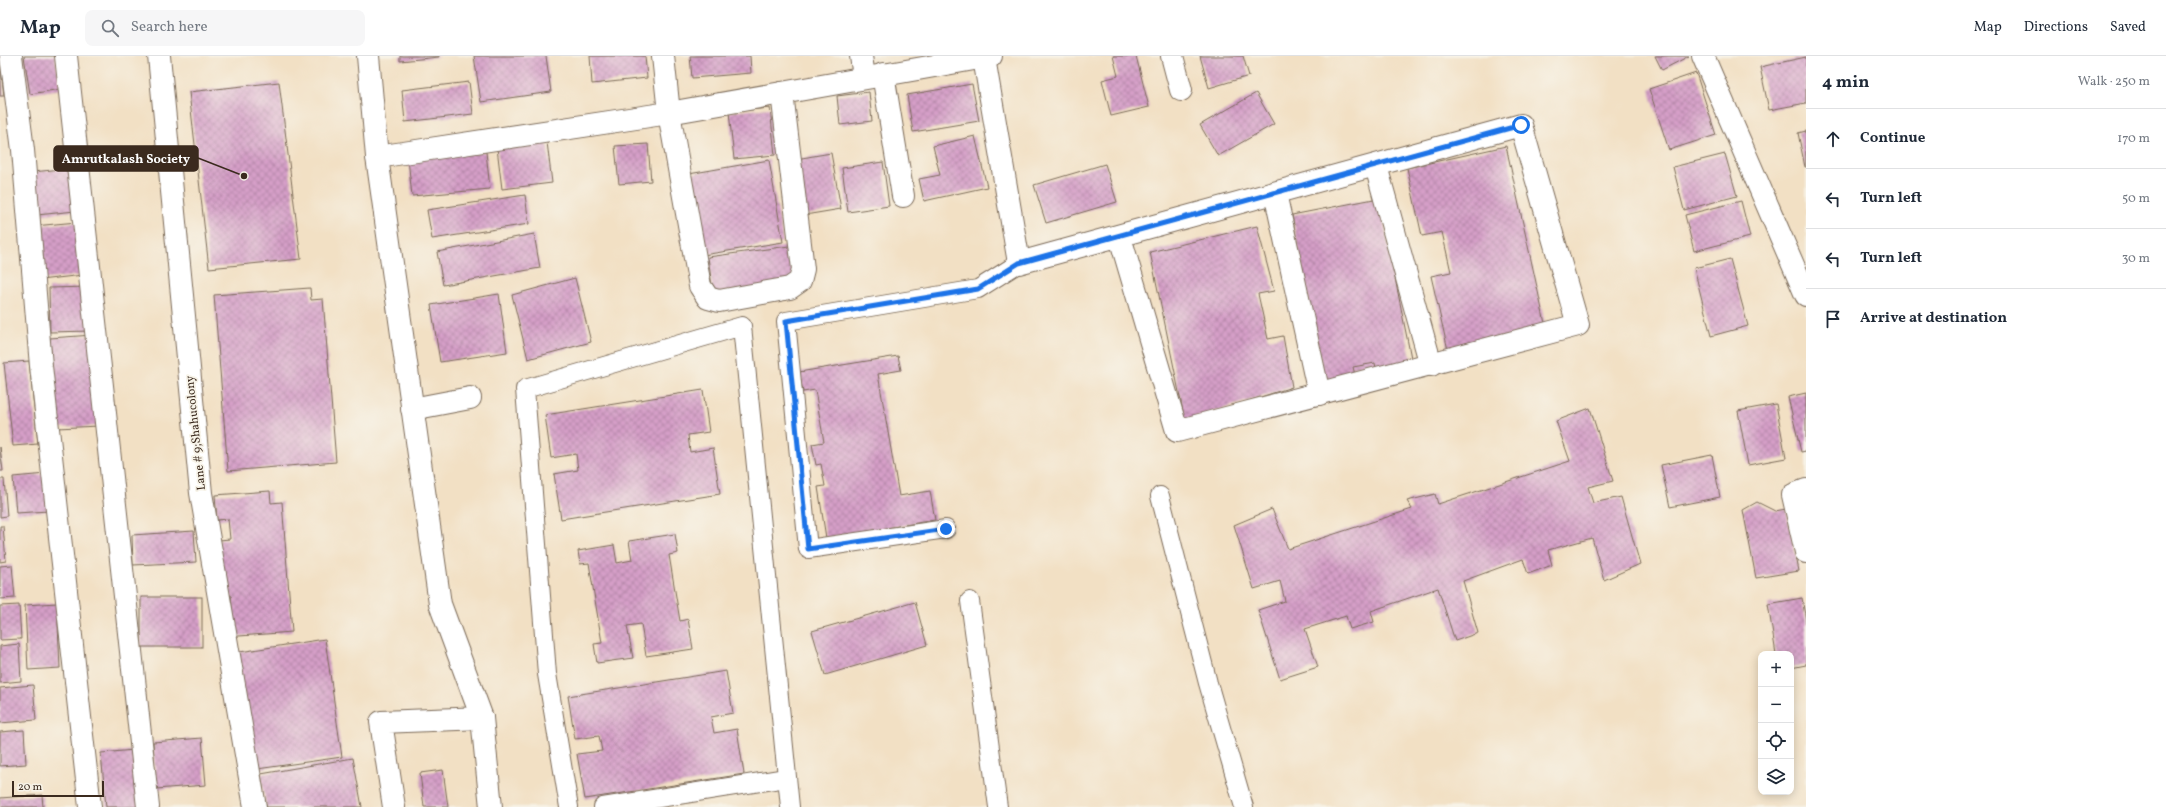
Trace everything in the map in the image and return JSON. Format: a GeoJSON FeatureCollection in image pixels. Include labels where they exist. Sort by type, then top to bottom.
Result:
{"type":"FeatureCollection","features":[{"type":"Feature","properties":{"kind":"street"},"geometry":{"type":"LineString","coordinates":[[11,56],[23,150],[42,366],[90,807]]}},
{"type":"Feature","properties":{"kind":"street"},"geometry":{"type":"LineString","coordinates":[[66,56],[148,807]]}},
{"type":"Feature","properties":{"kind":"street","name":"Lane # 9;Shahucolony"},"geometry":{"type":"LineString","coordinates":[[159,56],[201,493],[255,807]]}},
{"type":"Feature","properties":{"kind":"street"},"geometry":{"type":"LineString","coordinates":[[368,56],[377,157],[440,604],[482,718],[491,807]]}},
{"type":"Feature","properties":{"kind":"street"},"geometry":{"type":"LineString","coordinates":[[663,56],[669,113],[700,286],[708,298],[719,301],[790,288],[800,281],[803,269],[782,93]]}},
{"type":"Feature","properties":{"kind":"street"},"geometry":{"type":"LineString","coordinates":[[860,56],[873,76],[903,196]]}},
{"type":"Feature","properties":{"kind":"street"},"geometry":{"type":"LineString","coordinates":[[1172,56],[1181,90]]}},
{"type":"Feature","properties":{"kind":"street"},"geometry":{"type":"LineString","coordinates":[[1703,56],[1806,295]]}},
{"type":"Feature","properties":{"kind":"street"},"geometry":{"type":"LineString","coordinates":[[377,157],[669,113],[987,57],[1019,263],[1120,237],[1521,125],[1578,325],[1177,431],[1120,237]]}},
{"type":"Feature","properties":{"kind":"street"},"geometry":{"type":"LineString","coordinates":[[1376,166],[1431,365]]}},
{"type":"Feature","properties":{"kind":"street"},"geometry":{"type":"LineString","coordinates":[[1275,194],[1319,394]]}},
{"type":"Feature","properties":{"kind":"street"},"geometry":{"type":"LineString","coordinates":[[412,409],[470,398]]}},
{"type":"Feature","properties":{"kind":"street"},"geometry":{"type":"LineString","coordinates":[[1806,490],[1793,495],[1806,552]]}},
{"type":"Feature","properties":{"kind":"street"},"geometry":{"type":"LineString","coordinates":[[394,807],[381,722],[482,718]]}},
{"type":"Feature","properties":{"kind":"lane"},"geometry":{"type":"LineString","coordinates":[[946,529],[808,549],[786,321],[978,289],[1019,263]]}},
{"type":"Feature","properties":{"kind":"lane"},"geometry":{"type":"LineString","coordinates":[[569,807],[547,674],[524,389],[742,326],[790,807]]}},
{"type":"Feature","properties":{"kind":"lane"},"geometry":{"type":"LineString","coordinates":[[1160,496],[1208,683],[1244,807]]}},
{"type":"Feature","properties":{"kind":"lane"},"geometry":{"type":"LineString","coordinates":[[970,600],[998,807]]}},
{"type":"Feature","properties":{"kind":"lane"},"geometry":{"type":"LineString","coordinates":[[603,807],[786,778]]}},
{"type":"Feature","properties":{"kind":"building"},"geometry":{"type":"Polygon","coordinates":[[[24,56],[55,56],[61,89],[30,94],[24,56]]]}},
{"type":"Feature","properties":{"kind":"building"},"geometry":{"type":"Polygon","coordinates":[[[400,56],[439,56],[439,57],[400,61],[400,56]]]}},
{"type":"Feature","properties":{"kind":"building"},"geometry":{"type":"Polygon","coordinates":[[[474,56],[546,56],[551,92],[481,102],[474,56]]]}},
{"type":"Feature","properties":{"kind":"building"},"geometry":{"type":"Polygon","coordinates":[[[590,56],[645,56],[647,78],[592,84],[590,56]]]}},
{"type":"Feature","properties":{"kind":"building"},"geometry":{"type":"Polygon","coordinates":[[[690,56],[750,56],[751,73],[692,78],[690,56]]]}},
{"type":"Feature","properties":{"kind":"building"},"geometry":{"type":"Polygon","coordinates":[[[1113,56],[1136,56],[1149,107],[1111,116],[1102,80],[1118,76],[1113,56]]]}},
{"type":"Feature","properties":{"kind":"building"},"geometry":{"type":"Polygon","coordinates":[[[1200,56],[1243,56],[1249,76],[1209,88],[1200,56]]]}},
{"type":"Feature","properties":{"kind":"building"},"geometry":{"type":"Polygon","coordinates":[[[1655,56],[1689,56],[1662,70],[1655,56]]]}},
{"type":"Feature","properties":{"kind":"building"},"geometry":{"type":"Polygon","coordinates":[[[1806,57],[1806,103],[1769,110],[1760,67],[1806,57]]]}},
{"type":"Feature","properties":{"kind":"building"},"geometry":{"type":"Polygon","coordinates":[[[0,61],[4,96],[0,96],[0,61]]]}},
{"type":"Feature","properties":{"kind":"building"},"geometry":{"type":"Polygon","coordinates":[[[1696,73],[1716,135],[1669,150],[1649,89],[1696,73]]]}},
{"type":"Feature","properties":{"kind":"building"},"geometry":{"type":"Polygon","coordinates":[[[279,82],[301,259],[209,268],[189,92],[279,82]]]}},
{"type":"Feature","properties":{"kind":"building"},"geometry":{"type":"Polygon","coordinates":[[[469,82],[473,114],[405,122],[402,90],[469,82]]]}},
{"type":"Feature","properties":{"kind":"building"},"geometry":{"type":"Polygon","coordinates":[[[972,84],[979,121],[913,132],[907,95],[972,84]]]}},
{"type":"Feature","properties":{"kind":"building"},"geometry":{"type":"Polygon","coordinates":[[[869,92],[872,121],[840,125],[837,96],[869,92]]]}},
{"type":"Feature","properties":{"kind":"building"},"geometry":{"type":"Polygon","coordinates":[[[1256,93],[1274,124],[1218,156],[1200,125],[1256,93]]]}},
{"type":"Feature","properties":{"kind":"building"},"geometry":{"type":"Polygon","coordinates":[[[770,108],[775,155],[734,159],[729,112],[770,108]]]}},
{"type":"Feature","properties":{"kind":"building"},"geometry":{"type":"Polygon","coordinates":[[[1806,131],[1806,167],[1805,167],[1798,133],[1806,131]]]}},
{"type":"Feature","properties":{"kind":"building"},"geometry":{"type":"Polygon","coordinates":[[[975,136],[987,187],[924,201],[919,179],[940,175],[933,146],[975,136]]]}},
{"type":"Feature","properties":{"kind":"building"},"geometry":{"type":"Polygon","coordinates":[[[547,142],[552,183],[502,189],[497,148],[547,142]]]}},
{"type":"Feature","properties":{"kind":"building"},"geometry":{"type":"Polygon","coordinates":[[[648,144],[651,181],[619,184],[615,146],[648,144]]]}},
{"type":"Feature","properties":{"kind":"building"},"geometry":{"type":"Polygon","coordinates":[[[1506,146],[1546,328],[1448,350],[1431,276],[1451,272],[1442,232],[1422,236],[1407,168],[1506,146]]]}},
{"type":"Feature","properties":{"kind":"building"},"geometry":{"type":"Polygon","coordinates":[[[486,152],[490,189],[412,196],[408,159],[486,152]]]}},
{"type":"Feature","properties":{"kind":"building"},"geometry":{"type":"Polygon","coordinates":[[[831,153],[841,209],[805,215],[796,159],[831,153]]]}},
{"type":"Feature","properties":{"kind":"building"},"geometry":{"type":"Polygon","coordinates":[[[1725,154],[1737,196],[1684,210],[1673,167],[1725,154]]]}},
{"type":"Feature","properties":{"kind":"building"},"geometry":{"type":"Polygon","coordinates":[[[769,160],[783,242],[697,256],[683,175],[769,160]]]}},
{"type":"Feature","properties":{"kind":"building"},"geometry":{"type":"Polygon","coordinates":[[[883,162],[889,206],[848,212],[842,168],[883,162]]]}},
{"type":"Feature","properties":{"kind":"building"},"geometry":{"type":"Polygon","coordinates":[[[1105,164],[1117,202],[1046,223],[1034,185],[1105,164]]]}},
{"type":"Feature","properties":{"kind":"building"},"geometry":{"type":"Polygon","coordinates":[[[71,168],[75,211],[37,215],[33,172],[71,168]]]}},
{"type":"Feature","properties":{"kind":"building"},"geometry":{"type":"Polygon","coordinates":[[[525,195],[529,224],[432,239],[427,210],[525,195]]]}},
{"type":"Feature","properties":{"kind":"building"},"geometry":{"type":"Polygon","coordinates":[[[1379,198],[1413,368],[1377,374],[1375,363],[1353,367],[1356,379],[1325,385],[1292,215],[1379,198]]]}},
{"type":"Feature","properties":{"kind":"building"},"geometry":{"type":"Polygon","coordinates":[[[1741,201],[1750,237],[1694,251],[1685,215],[1741,201]]]}},
{"type":"Feature","properties":{"kind":"building"},"geometry":{"type":"Polygon","coordinates":[[[77,222],[83,275],[40,280],[34,226],[77,222]]]}},
{"type":"Feature","properties":{"kind":"building"},"geometry":{"type":"Polygon","coordinates":[[[1257,226],[1274,291],[1258,294],[1268,339],[1283,336],[1292,387],[1185,421],[1150,252],[1257,226]]]}},
{"type":"Feature","properties":{"kind":"building"},"geometry":{"type":"Polygon","coordinates":[[[534,234],[540,268],[443,285],[437,252],[534,234]]]}},
{"type":"Feature","properties":{"kind":"building"},"geometry":{"type":"Polygon","coordinates":[[[789,246],[794,283],[713,294],[708,257],[789,246]]]}},
{"type":"Feature","properties":{"kind":"building"},"geometry":{"type":"Polygon","coordinates":[[[1730,259],[1748,326],[1711,336],[1694,268],[1730,259]]]}},
{"type":"Feature","properties":{"kind":"building"},"geometry":{"type":"Polygon","coordinates":[[[575,278],[591,342],[528,359],[512,295],[575,278]]]}},
{"type":"Feature","properties":{"kind":"building"},"geometry":{"type":"Polygon","coordinates":[[[89,287],[90,331],[50,332],[49,288],[89,287]]]}},
{"type":"Feature","properties":{"kind":"building"},"geometry":{"type":"Polygon","coordinates":[[[310,288],[311,300],[323,299],[336,462],[228,471],[214,295],[310,288]]]}},
{"type":"Feature","properties":{"kind":"building"},"geometry":{"type":"Polygon","coordinates":[[[499,294],[507,352],[440,362],[431,305],[499,294]]]}},
{"type":"Feature","properties":{"kind":"building"},"geometry":{"type":"Polygon","coordinates":[[[93,335],[99,426],[57,428],[50,338],[93,335]]]}},
{"type":"Feature","properties":{"kind":"building"},"geometry":{"type":"Polygon","coordinates":[[[898,356],[901,370],[878,374],[899,496],[930,491],[935,520],[826,538],[818,487],[825,486],[821,464],[816,465],[812,444],[824,442],[815,390],[803,392],[799,372],[898,356]]]}},
{"type":"Feature","properties":{"kind":"building"},"geometry":{"type":"Polygon","coordinates":[[[29,361],[38,444],[13,446],[4,363],[29,361]]]}},
{"type":"Feature","properties":{"kind":"building"},"geometry":{"type":"Polygon","coordinates":[[[703,390],[709,432],[688,435],[690,452],[713,448],[720,494],[561,519],[554,474],[578,470],[576,454],[551,458],[545,415],[703,390]]]}},
{"type":"Feature","properties":{"kind":"building"},"geometry":{"type":"Polygon","coordinates":[[[1806,393],[1806,451],[1801,452],[1788,397],[1806,393]]]}},
{"type":"Feature","properties":{"kind":"building"},"geometry":{"type":"Polygon","coordinates":[[[1776,404],[1786,458],[1748,465],[1738,411],[1776,404]]]}},
{"type":"Feature","properties":{"kind":"building"},"geometry":{"type":"Polygon","coordinates":[[[1590,408],[1613,481],[1588,487],[1593,503],[1621,497],[1640,564],[1604,580],[1592,538],[1548,550],[1552,565],[1528,574],[1523,559],[1463,581],[1478,633],[1455,641],[1438,588],[1371,611],[1374,622],[1350,629],[1346,616],[1305,629],[1318,667],[1280,679],[1258,610],[1285,601],[1280,581],[1254,589],[1234,525],[1272,509],[1288,549],[1412,509],[1407,501],[1435,494],[1438,504],[1570,461],[1556,421],[1590,408]]]}},
{"type":"Feature","properties":{"kind":"building"},"geometry":{"type":"Polygon","coordinates":[[[0,447],[3,471],[0,471],[0,447]]]}},
{"type":"Feature","properties":{"kind":"building"},"geometry":{"type":"Polygon","coordinates":[[[1712,455],[1720,497],[1670,507],[1661,465],[1712,455]]]}},
{"type":"Feature","properties":{"kind":"building"},"geometry":{"type":"Polygon","coordinates":[[[46,474],[49,511],[16,513],[13,477],[46,474]]]}},
{"type":"Feature","properties":{"kind":"building"},"geometry":{"type":"Polygon","coordinates":[[[0,479],[4,479],[7,516],[0,517],[0,479]]]}},
{"type":"Feature","properties":{"kind":"building"},"geometry":{"type":"Polygon","coordinates":[[[270,491],[271,503],[282,502],[292,632],[226,637],[233,620],[231,595],[223,596],[219,540],[230,539],[228,519],[217,520],[215,495],[270,491]]]}},
{"type":"Feature","properties":{"kind":"building"},"geometry":{"type":"Polygon","coordinates":[[[1757,502],[1775,511],[1786,509],[1799,571],[1756,578],[1743,510],[1757,502]]]}},
{"type":"Feature","properties":{"kind":"building"},"geometry":{"type":"Polygon","coordinates":[[[0,526],[3,526],[6,561],[0,562],[0,526]]]}},
{"type":"Feature","properties":{"kind":"building"},"geometry":{"type":"Polygon","coordinates":[[[194,531],[196,562],[133,565],[132,535],[194,531]]]}},
{"type":"Feature","properties":{"kind":"building"},"geometry":{"type":"Polygon","coordinates":[[[675,534],[678,553],[669,555],[680,621],[688,619],[693,649],[646,656],[641,624],[627,626],[633,658],[597,663],[594,644],[602,643],[589,563],[580,564],[578,551],[614,545],[617,563],[632,560],[629,541],[675,534]]]}},
{"type":"Feature","properties":{"kind":"building"},"geometry":{"type":"Polygon","coordinates":[[[12,565],[15,598],[0,599],[0,566],[12,565]]]}},
{"type":"Feature","properties":{"kind":"building"},"geometry":{"type":"Polygon","coordinates":[[[141,597],[202,597],[202,647],[141,647],[141,597]]]}},
{"type":"Feature","properties":{"kind":"building"},"geometry":{"type":"Polygon","coordinates":[[[1802,598],[1806,621],[1806,665],[1794,667],[1794,651],[1776,651],[1768,604],[1802,598]]]}},
{"type":"Feature","properties":{"kind":"building"},"geometry":{"type":"Polygon","coordinates":[[[915,602],[927,645],[825,675],[812,631],[915,602]]]}},
{"type":"Feature","properties":{"kind":"building"},"geometry":{"type":"Polygon","coordinates":[[[57,603],[60,668],[28,670],[25,605],[57,603]]]}},
{"type":"Feature","properties":{"kind":"building"},"geometry":{"type":"Polygon","coordinates":[[[19,605],[21,639],[0,640],[0,606],[19,605]]]}},
{"type":"Feature","properties":{"kind":"building"},"geometry":{"type":"Polygon","coordinates":[[[325,639],[342,757],[250,770],[233,653],[325,639]]]}},
{"type":"Feature","properties":{"kind":"building"},"geometry":{"type":"Polygon","coordinates":[[[19,644],[21,681],[0,683],[0,646],[19,644]]]}},
{"type":"Feature","properties":{"kind":"building"},"geometry":{"type":"Polygon","coordinates":[[[726,671],[733,713],[711,717],[714,733],[737,729],[744,774],[585,799],[577,754],[602,751],[599,736],[575,739],[568,696],[726,671]]]}},
{"type":"Feature","properties":{"kind":"building"},"geometry":{"type":"Polygon","coordinates":[[[33,685],[36,720],[0,723],[0,688],[33,685]]]}},
{"type":"Feature","properties":{"kind":"building"},"geometry":{"type":"Polygon","coordinates":[[[24,730],[26,764],[0,766],[0,732],[24,730]]]}},
{"type":"Feature","properties":{"kind":"building"},"geometry":{"type":"Polygon","coordinates":[[[202,738],[206,785],[156,789],[153,742],[202,738]]]}},
{"type":"Feature","properties":{"kind":"building"},"geometry":{"type":"Polygon","coordinates":[[[134,750],[140,807],[106,807],[101,753],[134,750]]]}},
{"type":"Feature","properties":{"kind":"building"},"geometry":{"type":"Polygon","coordinates":[[[353,758],[362,807],[266,807],[261,774],[353,758]]]}},
{"type":"Feature","properties":{"kind":"building"},"geometry":{"type":"Polygon","coordinates":[[[443,770],[448,807],[424,807],[420,773],[443,770]]]}},
{"type":"Feature","properties":{"kind":"building"},"geometry":{"type":"Polygon","coordinates":[[[42,795],[43,807],[0,807],[0,798],[42,795]]]}},
{"type":"Feature","properties":{"kind":"place","name":"Amrutkalash Society"},"geometry":{"type":"Point","coordinates":[244,176]}},
{"type":"Feature","properties":{"kind":"route"},"geometry":{"type":"LineString","coordinates":[[946,529],[808,549],[786,321],[978,289],[1019,263],[1120,237],[1521,125]]}}]}
